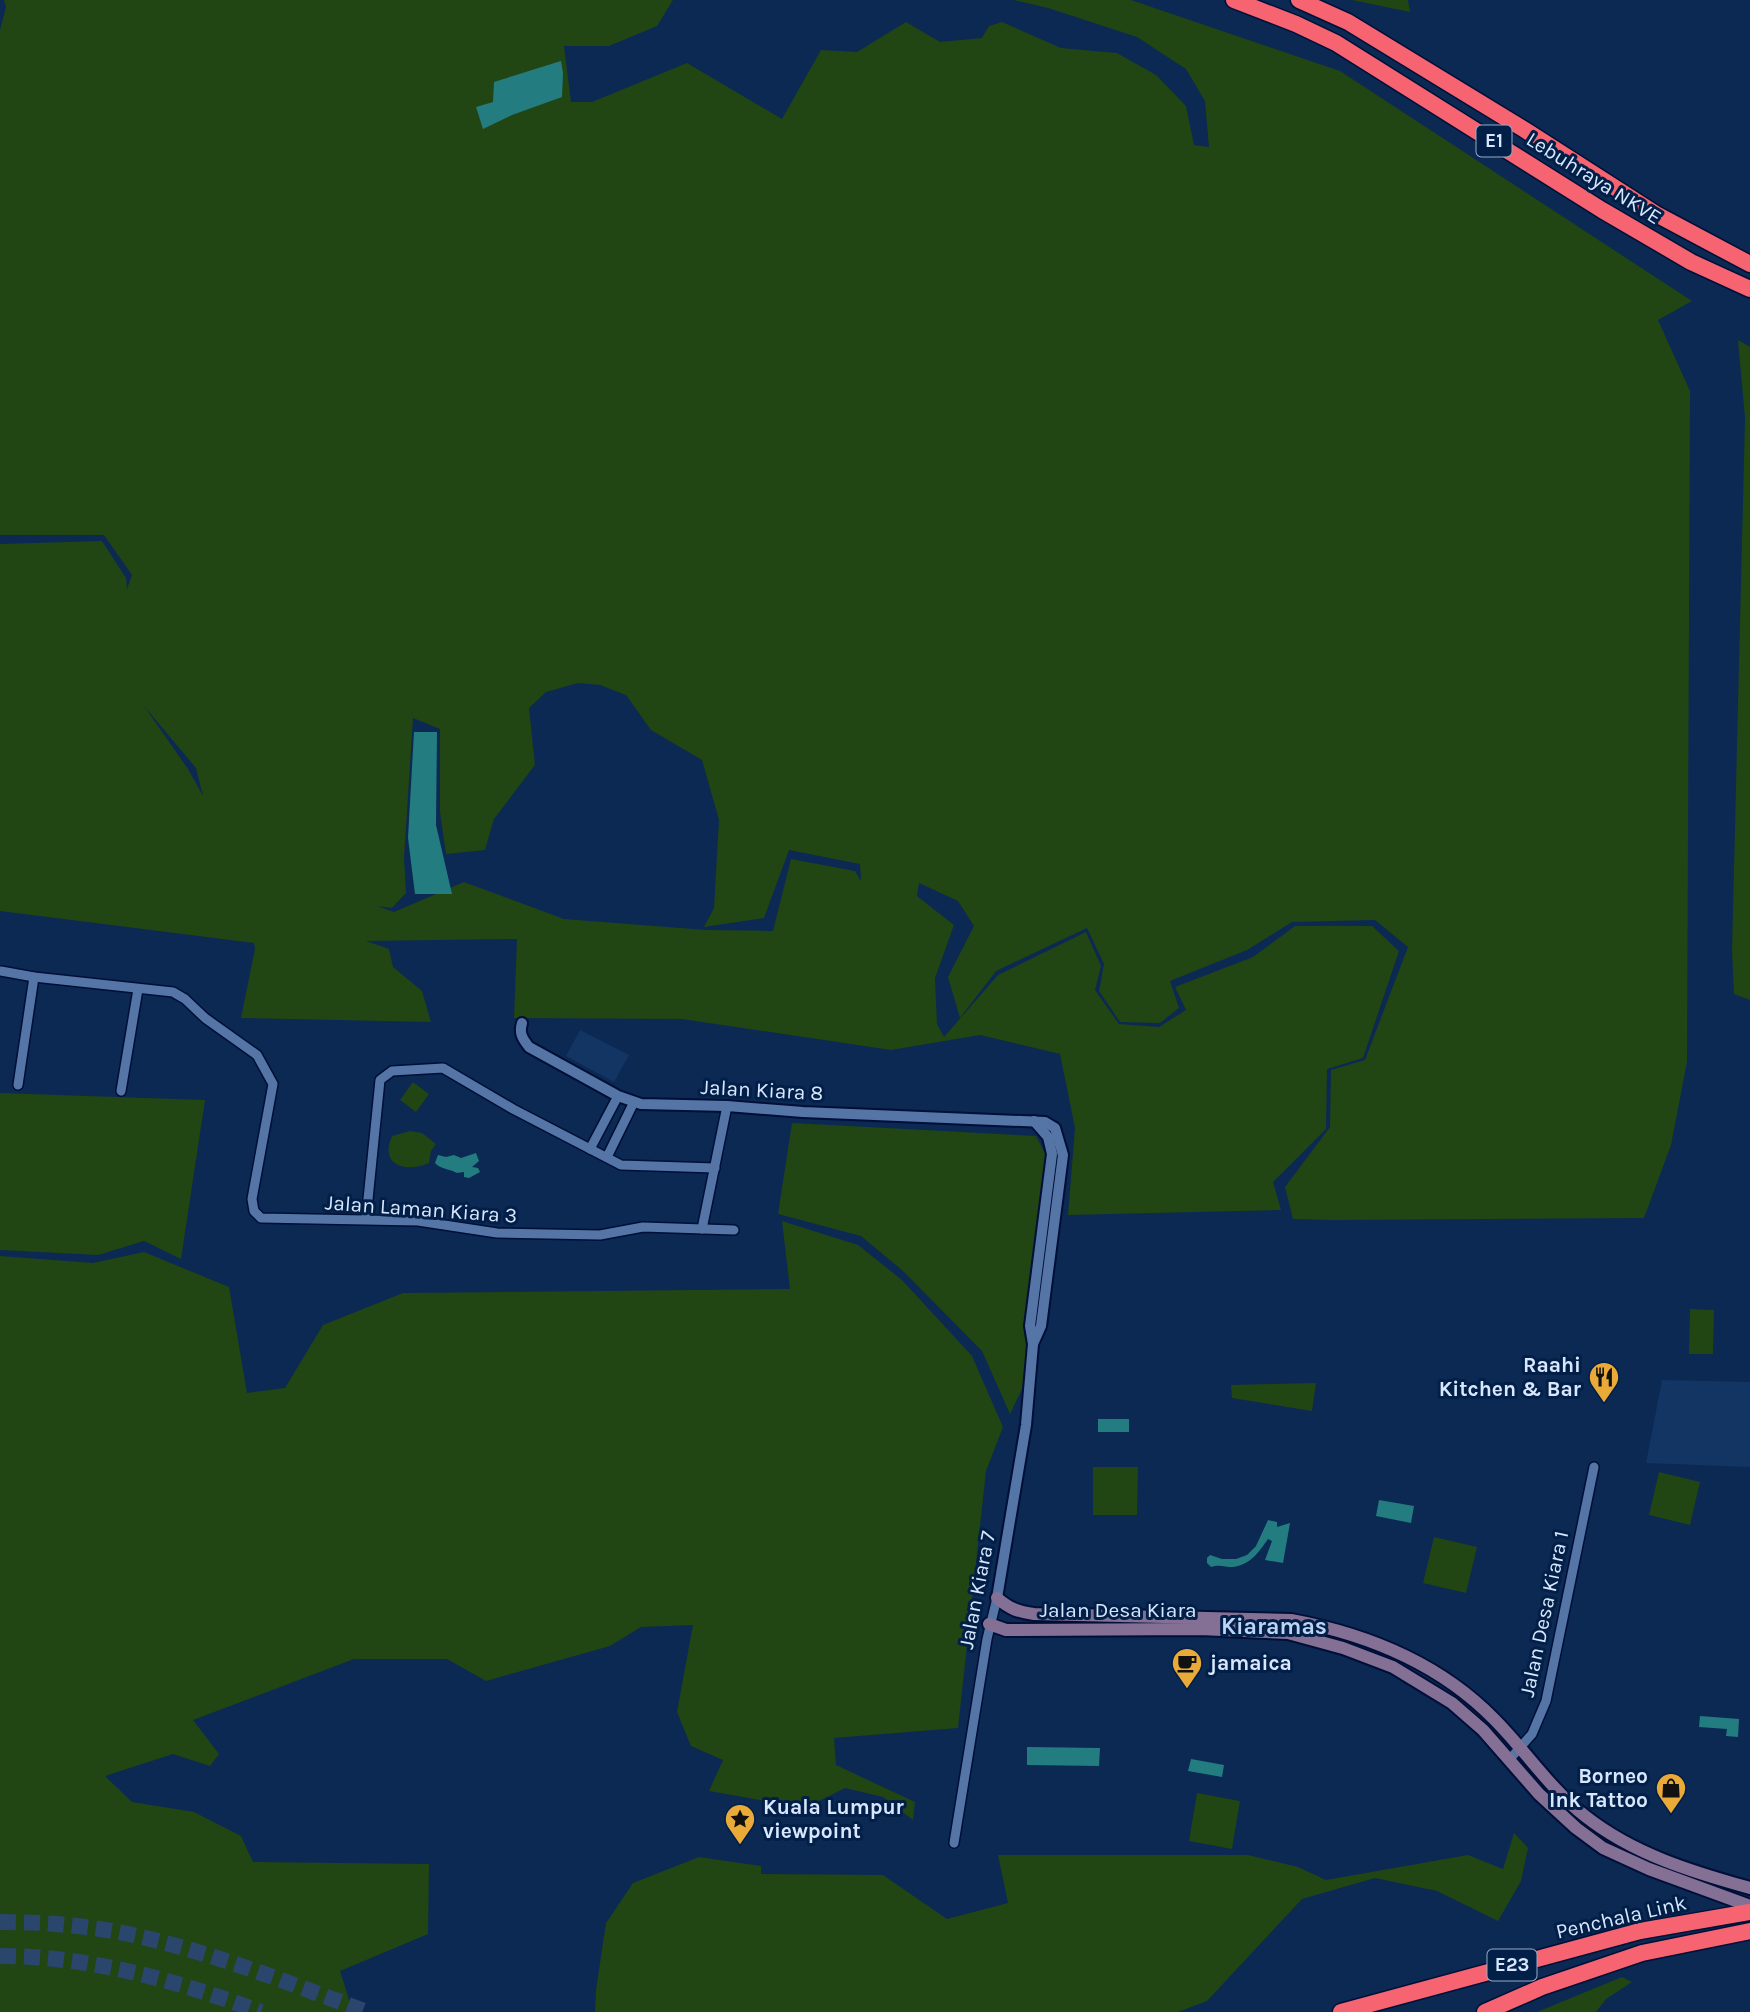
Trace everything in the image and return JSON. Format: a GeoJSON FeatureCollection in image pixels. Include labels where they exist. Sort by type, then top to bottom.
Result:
{"type":"FeatureCollection","features":[{"type":"Feature","properties":{"kind":"highway","name":"Lebuhraya NKVE"},"geometry":{"type":"LineString","coordinates":[[1234,0],[1336,43],[1602,210],[1691,262],[1750,289]]}},
{"type":"Feature","properties":{"kind":"highway","name":"Lebuhraya NKVE"},"geometry":{"type":"LineString","coordinates":[[1299,0],[1348,22],[1656,214],[1750,264]]}},
{"type":"Feature","properties":{"kind":"highway","name":"Penchala Link"},"geometry":{"type":"LineString","coordinates":[[1341,2012],[1640,1931],[1750,1912]]}},
{"type":"Feature","properties":{"kind":"highway","name":"Penchala Link"},"geometry":{"type":"LineString","coordinates":[[1485,2012],[1542,1987],[1643,1953],[1747,1932]]}},
{"type":"Feature","properties":{"kind":"main road","name":"Jalan Desa Kiara"},"geometry":{"type":"LineString","coordinates":[[998,1598],[1009,1608],[1034,1614],[1291,1620],[1326,1626],[1373,1641],[1415,1660],[1464,1691],[1494,1718],[1567,1800],[1584,1816],[1612,1835],[1647,1854],[1750,1888]]}},
{"type":"Feature","properties":{"kind":"main road","name":"Jalan Desa Kiara"},"geometry":{"type":"LineString","coordinates":[[989,1624],[1006,1630],[1200,1629],[1288,1633],[1343,1648],[1393,1667],[1452,1703],[1483,1730],[1539,1794],[1604,1848],[1648,1869],[1750,1906]]}},
{"type":"Feature","properties":{"kind":"street","name":"Jalan Laman Kiara 3"},"geometry":{"type":"LineString","coordinates":[[1,971],[173,992],[257,1055],[273,1084],[252,1199],[254,1211],[261,1218],[418,1221],[497,1233],[600,1235],[643,1227],[734,1230]]}},
{"type":"Feature","properties":{"kind":"street"},"geometry":{"type":"LineString","coordinates":[[18,1084],[34,977]]}},
{"type":"Feature","properties":{"kind":"street"},"geometry":{"type":"LineString","coordinates":[[121,1091],[138,989]]}},
{"type":"Feature","properties":{"kind":"street","name":"Jalan Kiara 8"},"geometry":{"type":"LineString","coordinates":[[522,1023],[522,1039],[529,1047],[618,1096],[641,1104],[1034,1121],[1045,1122],[1055,1128],[1063,1154],[1041,1326],[1033,1344]]}},
{"type":"Feature","properties":{"kind":"street"},"geometry":{"type":"LineString","coordinates":[[366,1219],[380,1080],[392,1071],[443,1068],[513,1109],[621,1165],[715,1168]]}},
{"type":"Feature","properties":{"kind":"street"},"geometry":{"type":"LineString","coordinates":[[590,1149],[618,1096]]}},
{"type":"Feature","properties":{"kind":"street"},"geometry":{"type":"LineString","coordinates":[[607,1157],[634,1102]]}},
{"type":"Feature","properties":{"kind":"street"},"geometry":{"type":"LineString","coordinates":[[702,1230],[727,1106]]}},
{"type":"Feature","properties":{"kind":"street","name":"Jalan Kiara 7"},"geometry":{"type":"LineString","coordinates":[[954,1843],[989,1624],[998,1598],[1026,1425],[1033,1344]]}},
{"type":"Feature","properties":{"kind":"street","name":"Jalan Desa Kiara 1"},"geometry":{"type":"LineString","coordinates":[[1509,1760],[1532,1734],[1546,1701],[1594,1467]]}},
{"type":"Feature","properties":{"kind":"shaded area"},"geometry":{"type":"Polygon","coordinates":[[[4,0],[673,0],[657,26],[609,46],[564,46],[571,102],[592,102],[687,63],[782,119],[821,50],[857,52],[906,22],[940,42],[982,38],[989,26],[1002,22],[1061,48],[1117,53],[1156,75],[1186,106],[1194,145],[1209,147],[1205,101],[1186,69],[1137,37],[1048,8],[1014,0],[1131,0],[1340,71],[1692,301],[1658,320],[1690,391],[1687,1062],[1671,1145],[1644,1218],[1293,1219],[1285,1187],[1330,1127],[1331,1070],[1365,1060],[1408,947],[1375,920],[1292,922],[1247,950],[1170,981],[1179,1008],[1160,1023],[1120,1022],[1099,991],[1104,964],[1087,928],[996,971],[960,1018],[948,977],[974,926],[958,901],[919,883],[917,896],[954,925],[935,978],[937,1024],[944,1037],[998,975],[1086,932],[1101,966],[1095,990],[1119,1024],[1159,1027],[1186,1010],[1175,987],[1253,957],[1295,926],[1372,926],[1399,951],[1363,1058],[1327,1069],[1326,1129],[1273,1182],[1281,1210],[1068,1215],[1075,1128],[1060,1054],[980,1035],[891,1050],[682,1019],[514,1018],[517,939],[366,941],[389,949],[393,967],[422,991],[431,1022],[241,1018],[254,943],[0,911],[0,544],[102,541],[126,578],[127,589],[132,575],[104,535],[0,535],[0,30],[6,7],[4,0]],[[578,683],[546,692],[529,708],[535,765],[494,819],[485,850],[446,854],[440,812],[440,729],[413,718],[404,858],[406,893],[392,908],[377,906],[394,912],[464,882],[564,919],[706,930],[773,931],[791,859],[855,871],[861,881],[860,864],[789,850],[764,918],[704,927],[714,908],[719,820],[702,760],[651,730],[626,695],[600,685],[578,683]],[[144,706],[188,769],[203,796],[196,768],[144,706]]]}},
{"type":"Feature","properties":{"kind":"shaded area"},"geometry":{"type":"Polygon","coordinates":[[[1352,0],[1408,0],[1410,12],[1352,0]]]}},
{"type":"Feature","properties":{"kind":"shaded area"},"geometry":{"type":"Polygon","coordinates":[[[561,61],[562,97],[483,129],[476,107],[493,102],[494,82],[561,61]]]}},
{"type":"Feature","properties":{"kind":"shaded area"},"geometry":{"type":"Polygon","coordinates":[[[1738,340],[1750,347],[1750,1000],[1734,994],[1732,950],[1745,418],[1738,340]]]}},
{"type":"Feature","properties":{"kind":"shaded area"},"geometry":{"type":"Polygon","coordinates":[[[414,732],[437,732],[436,825],[452,894],[415,894],[408,838],[414,732]]]}},
{"type":"Feature","properties":{"kind":"shaded area"},"geometry":{"type":"Polygon","coordinates":[[[580,1030],[629,1055],[614,1082],[566,1056],[580,1030]]]}},
{"type":"Feature","properties":{"kind":"shaded area"},"geometry":{"type":"Polygon","coordinates":[[[413,1082],[429,1094],[416,1112],[400,1100],[413,1082]]]}},
{"type":"Feature","properties":{"kind":"shaded area"},"geometry":{"type":"Polygon","coordinates":[[[0,1093],[205,1100],[181,1259],[144,1241],[98,1255],[0,1250],[0,1093]]]}},
{"type":"Feature","properties":{"kind":"shaded area"},"geometry":{"type":"Polygon","coordinates":[[[792,1123],[1036,1136],[1049,1161],[1022,1389],[1010,1414],[982,1351],[903,1271],[861,1236],[778,1214],[792,1123]]]}},
{"type":"Feature","properties":{"kind":"shaded area"},"geometry":{"type":"Polygon","coordinates":[[[410,1131],[422,1133],[436,1144],[431,1151],[429,1163],[404,1167],[392,1160],[389,1146],[392,1136],[410,1131]]]}},
{"type":"Feature","properties":{"kind":"shaded area"},"geometry":{"type":"Polygon","coordinates":[[[476,1153],[479,1161],[472,1167],[478,1168],[480,1172],[469,1178],[464,1177],[464,1172],[457,1173],[435,1163],[438,1155],[461,1158],[476,1153]]]}},
{"type":"Feature","properties":{"kind":"shaded area"},"geometry":{"type":"Polygon","coordinates":[[[782,1221],[858,1245],[902,1280],[972,1356],[1003,1427],[986,1471],[958,1728],[834,1738],[836,1765],[915,1802],[913,1820],[883,1797],[845,1788],[805,1808],[709,1791],[723,1760],[691,1746],[677,1712],[693,1625],[641,1627],[610,1646],[486,1681],[447,1659],[354,1659],[193,1720],[219,1754],[210,1766],[173,1754],[105,1776],[132,1802],[194,1812],[241,1836],[253,1862],[429,1864],[428,1934],[340,1971],[353,2012],[0,2012],[0,1256],[93,1263],[144,1252],[229,1287],[247,1393],[285,1388],[323,1325],[403,1293],[790,1289],[782,1221]]]}},
{"type":"Feature","properties":{"kind":"shaded area"},"geometry":{"type":"Polygon","coordinates":[[[1690,1309],[1714,1310],[1713,1354],[1689,1354],[1690,1309]]]}},
{"type":"Feature","properties":{"kind":"shaded area"},"geometry":{"type":"Polygon","coordinates":[[[1662,1380],[1750,1382],[1750,1467],[1646,1463],[1662,1380]]]}},
{"type":"Feature","properties":{"kind":"shaded area"},"geometry":{"type":"Polygon","coordinates":[[[1316,1383],[1312,1411],[1232,1398],[1231,1385],[1316,1383]]]}},
{"type":"Feature","properties":{"kind":"shaded area"},"geometry":{"type":"Polygon","coordinates":[[[1098,1419],[1129,1419],[1129,1432],[1098,1432],[1098,1419]]]}},
{"type":"Feature","properties":{"kind":"shaded area"},"geometry":{"type":"Polygon","coordinates":[[[1093,1467],[1138,1467],[1137,1515],[1093,1515],[1093,1467]]]}},
{"type":"Feature","properties":{"kind":"shaded area"},"geometry":{"type":"Polygon","coordinates":[[[1659,1472],[1700,1482],[1690,1525],[1649,1515],[1659,1472]]]}},
{"type":"Feature","properties":{"kind":"shaded area"},"geometry":{"type":"Polygon","coordinates":[[[1379,1500],[1414,1506],[1411,1523],[1376,1516],[1379,1500]]]}},
{"type":"Feature","properties":{"kind":"shaded area"},"geometry":{"type":"Polygon","coordinates":[[[1268,1520],[1277,1522],[1277,1527],[1290,1523],[1283,1563],[1265,1560],[1272,1541],[1268,1539],[1254,1557],[1239,1566],[1211,1567],[1207,1563],[1210,1555],[1222,1559],[1236,1559],[1247,1555],[1256,1546],[1268,1520]]]}},
{"type":"Feature","properties":{"kind":"shaded area"},"geometry":{"type":"Polygon","coordinates":[[[1434,1537],[1477,1547],[1466,1593],[1423,1583],[1434,1537]]]}},
{"type":"Feature","properties":{"kind":"shaded area"},"geometry":{"type":"Polygon","coordinates":[[[1700,1716],[1739,1719],[1738,1737],[1726,1736],[1727,1729],[1699,1727],[1700,1716]]]}},
{"type":"Feature","properties":{"kind":"shaded area"},"geometry":{"type":"Polygon","coordinates":[[[1027,1747],[1100,1748],[1099,1766],[1027,1765],[1027,1747]]]}},
{"type":"Feature","properties":{"kind":"shaded area"},"geometry":{"type":"Polygon","coordinates":[[[1191,1759],[1224,1765],[1222,1777],[1188,1771],[1191,1759]]]}},
{"type":"Feature","properties":{"kind":"shaded area"},"geometry":{"type":"Polygon","coordinates":[[[1197,1793],[1240,1801],[1232,1849],[1189,1841],[1197,1793]]]}},
{"type":"Feature","properties":{"kind":"shaded area"},"geometry":{"type":"Polygon","coordinates":[[[1514,1833],[1528,1848],[1521,1881],[1498,1921],[1437,1891],[1375,1878],[1302,1899],[1207,2001],[1178,2012],[595,2012],[606,1923],[633,1883],[699,1857],[761,1866],[761,1874],[883,1875],[947,1919],[1008,1903],[998,1855],[1248,1855],[1298,1867],[1326,1880],[1468,1855],[1503,1869],[1514,1833]]]}},
{"type":"Feature","properties":{"kind":"shaded area"},"geometry":{"type":"Polygon","coordinates":[[[1622,1977],[1632,1982],[1606,1999],[1596,2012],[1537,2012],[1622,1977]]]}},
{"type":"Feature","properties":{"kind":"tunnel"},"geometry":{"type":"LineString","coordinates":[[0,1922],[78,1926],[154,1940],[235,1964],[367,2012]]}},
{"type":"Feature","properties":{"kind":"tunnel"},"geometry":{"type":"LineString","coordinates":[[0,1956],[67,1960],[133,1972],[198,1990],[261,2012]]}},
{"type":"Feature","properties":{"kind":"place","name":"Raahi Kitchen & Bar"},"geometry":{"type":"Point","coordinates":[1604,1404]}},
{"type":"Feature","properties":{"kind":"place","name":"jamaica"},"geometry":{"type":"Point","coordinates":[1187,1690]}},
{"type":"Feature","properties":{"kind":"place","name":"Borneo Ink Tattoo"},"geometry":{"type":"Point","coordinates":[1671,1815]}},
{"type":"Feature","properties":{"kind":"place","name":"Kuala Lumpur viewpoint"},"geometry":{"type":"Point","coordinates":[740,1846]}},
{"type":"Feature","properties":{"kind":"district","name":"Kiaramas"},"geometry":{"type":"Point","coordinates":[1274,1626]}}]}
